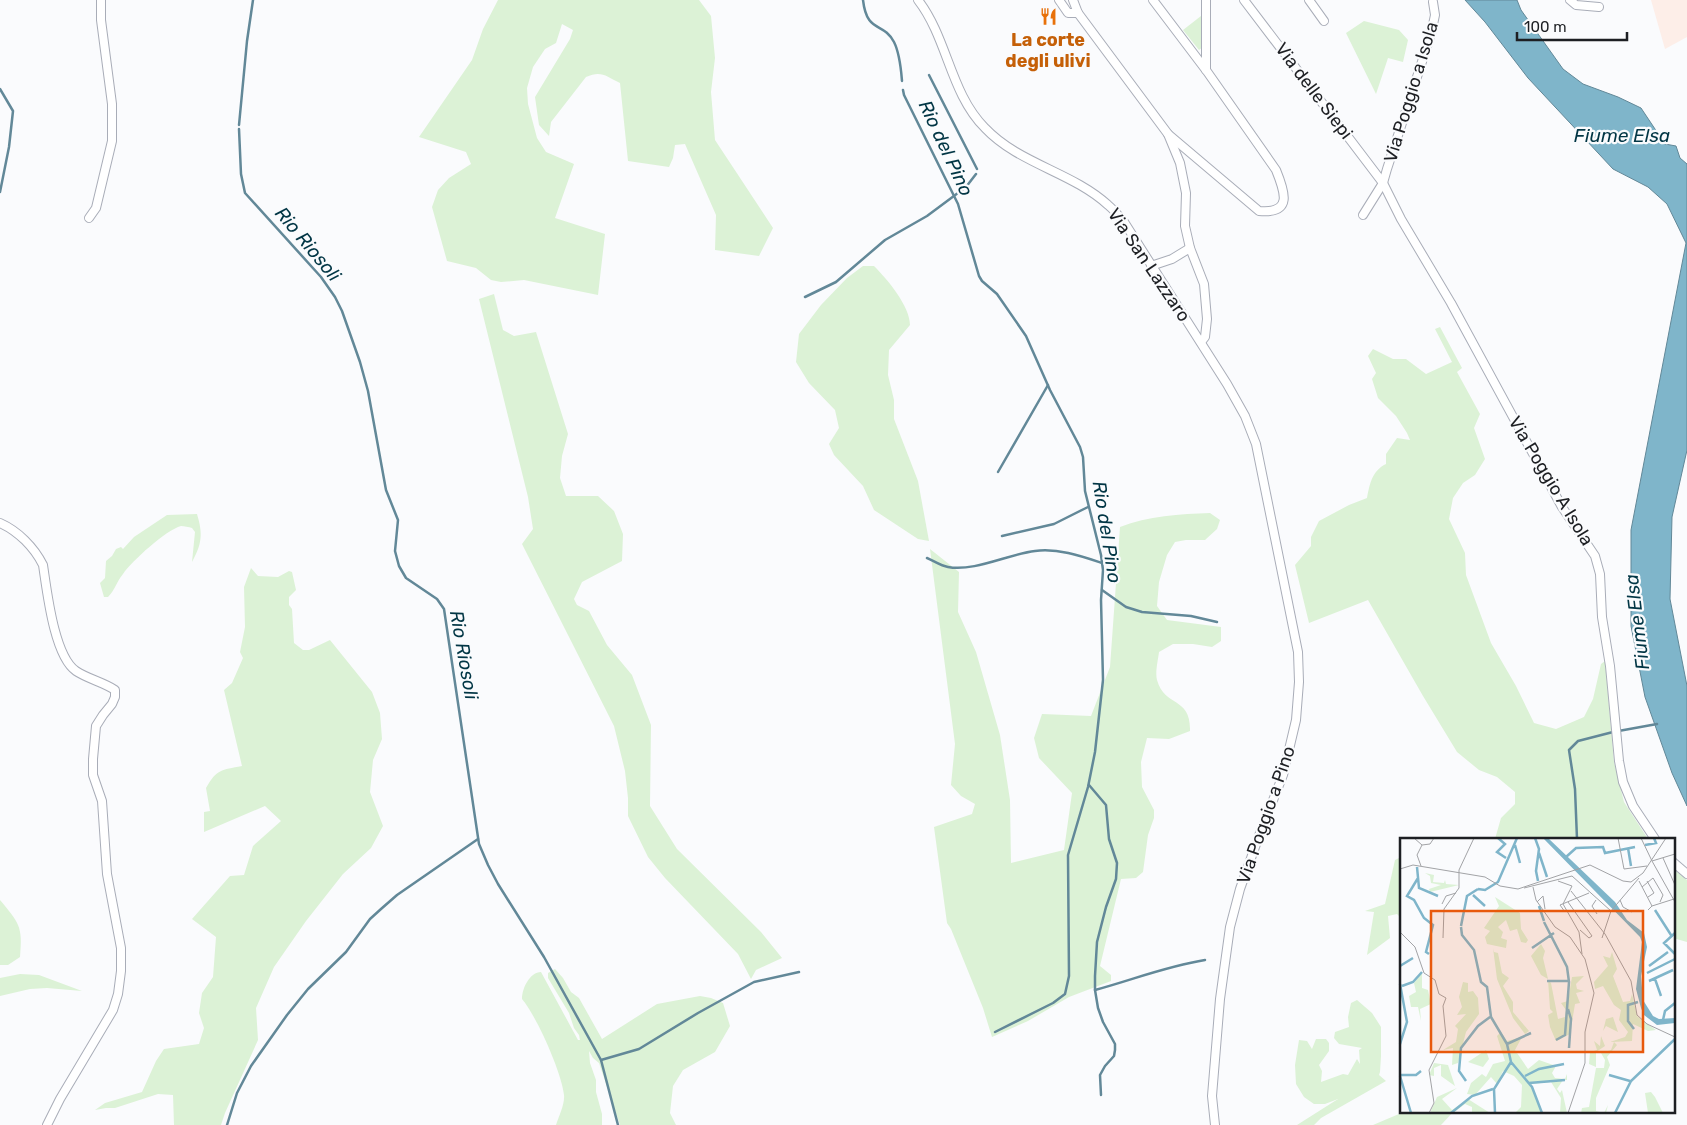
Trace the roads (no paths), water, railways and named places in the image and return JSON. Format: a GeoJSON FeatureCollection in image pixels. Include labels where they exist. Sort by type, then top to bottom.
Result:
{"type":"FeatureCollection","features":[{"type":"Feature","properties":{"kind":"street"},"geometry":{"type":"LineString","coordinates":[[89,218],[96,208],[112,141],[112,104],[101,20],[101,0]]}},
{"type":"Feature","properties":{"kind":"street","name":"Via San Lazzaro"},"geometry":{"type":"LineString","coordinates":[[918,0],[936,27],[963,98],[984,128],[1008,147],[1080,186],[1108,205],[1124,222],[1201,342]]}},
{"type":"Feature","properties":{"kind":"street"},"geometry":{"type":"LineString","coordinates":[[1059,0],[1068,13],[1078,13]]}},
{"type":"Feature","properties":{"kind":"street"},"geometry":{"type":"LineString","coordinates":[[1073,0],[1078,13],[1168,134],[1259,212],[1276,211],[1284,202],[1283,188],[1276,170],[1206,70],[1153,0]]}},
{"type":"Feature","properties":{"kind":"street"},"geometry":{"type":"LineString","coordinates":[[1206,0],[1206,70]]}},
{"type":"Feature","properties":{"kind":"street","name":"Via delle Siepi"},"geometry":{"type":"LineString","coordinates":[[1244,0],[1383,182]]}},
{"type":"Feature","properties":{"kind":"street"},"geometry":{"type":"LineString","coordinates":[[1309,0],[1324,21]]}},
{"type":"Feature","properties":{"kind":"street"},"geometry":{"type":"LineString","coordinates":[[1570,0],[1576,5],[1599,7]]}},
{"type":"Feature","properties":{"kind":"street","name":"Via Poggio a Isola"},"geometry":{"type":"LineString","coordinates":[[1383,182],[1431,34],[1435,15],[1432,1]]}},
{"type":"Feature","properties":{"kind":"street"},"geometry":{"type":"LineString","coordinates":[[1168,134],[1185,179],[1185,226],[1190,248],[1204,284],[1207,320],[1205,337],[1201,342]]}},
{"type":"Feature","properties":{"kind":"street","name":"Via Poggio A Isola"},"geometry":{"type":"LineString","coordinates":[[1362,215],[1383,182]]}},
{"type":"Feature","properties":{"kind":"street","name":"Via Poggio A Isola"},"geometry":{"type":"LineString","coordinates":[[1383,182],[1401,219],[1451,303],[1562,507],[1595,556],[1600,574],[1602,617],[1610,666],[1623,782],[1632,806],[1654,838]]}},
{"type":"Feature","properties":{"kind":"street"},"geometry":{"type":"LineString","coordinates":[[1151,266],[1172,259],[1190,248]]}},
{"type":"Feature","properties":{"kind":"street","name":"Via Poggio a Pino"},"geometry":{"type":"LineString","coordinates":[[1201,342],[1245,416],[1256,444],[1298,652],[1299,682],[1296,720],[1283,776],[1240,889],[1230,927],[1220,999],[1212,1096],[1216,1125]]}},
{"type":"Feature","properties":{"kind":"street"},"geometry":{"type":"LineString","coordinates":[[0,523],[9,527],[20,536],[38,556],[42,565],[57,640],[64,659],[75,671],[114,690],[115,697],[96,726],[93,759],[94,775],[102,801],[107,874],[122,948],[118,994],[113,1010],[60,1099],[47,1125]]}},
{"type":"Feature","properties":{"kind":"street"},"geometry":{"type":"LineString","coordinates":[[1674,863],[1687,874]]}},
{"type":"Feature","properties":{"kind":"water","name":"Fiume Elsa"},"geometry":{"type":"Polygon","coordinates":[[[1465,0],[1517,0],[1521,10],[1563,69],[1583,84],[1641,108],[1665,144],[1676,146],[1680,158],[1687,164],[1687,450],[1672,517],[1670,599],[1687,686],[1687,806],[1672,773],[1645,697],[1631,626],[1631,530],[1686,243],[1667,204],[1648,187],[1613,169],[1528,78],[1485,22],[1465,0]]]}},
{"type":"Feature","properties":{"kind":"waterway","name":"Rio Riosoli"},"geometry":{"type":"LineString","coordinates":[[239,125],[253,0]]}},
{"type":"Feature","properties":{"kind":"waterway","name":"Rio del Pino"},"geometry":{"type":"LineString","coordinates":[[863,0],[868,18],[872,23],[885,31],[894,42],[899,56],[902,81]]}},
{"type":"Feature","properties":{"kind":"waterway"},"geometry":{"type":"LineString","coordinates":[[929,75],[977,169]]}},
{"type":"Feature","properties":{"kind":"waterway"},"geometry":{"type":"LineString","coordinates":[[0,89],[13,111],[9,147],[0,192]]}},
{"type":"Feature","properties":{"kind":"waterway","name":"Rio del Pino"},"geometry":{"type":"LineString","coordinates":[[903,90],[958,204],[979,276],[997,294],[1026,336],[1050,390],[1080,447],[1083,457],[1085,491],[1103,570],[1101,600],[1103,680],[1095,752],[1088,787],[1068,855],[1069,976],[1065,994],[1053,1003],[995,1032]]}},
{"type":"Feature","properties":{"kind":"waterway","name":"Rio Riosoli"},"geometry":{"type":"LineString","coordinates":[[239,129],[241,174],[245,193],[321,277],[342,311],[368,391],[386,490],[398,520],[395,551],[399,566],[406,578],[437,599],[444,609],[479,844],[498,884],[544,957],[601,1060],[618,1125]]}},
{"type":"Feature","properties":{"kind":"waterway"},"geometry":{"type":"LineString","coordinates":[[805,297],[836,282],[885,240],[927,216],[966,187],[976,174]]}},
{"type":"Feature","properties":{"kind":"waterway"},"geometry":{"type":"LineString","coordinates":[[998,472],[1048,385]]}},
{"type":"Feature","properties":{"kind":"waterway"},"geometry":{"type":"LineString","coordinates":[[1002,536],[1054,524],[1088,507]]}},
{"type":"Feature","properties":{"kind":"waterway"},"geometry":{"type":"LineString","coordinates":[[927,558],[940,565],[958,568],[980,565],[1044,550],[1069,553],[1102,563]]}},
{"type":"Feature","properties":{"kind":"waterway"},"geometry":{"type":"LineString","coordinates":[[1102,590],[1126,607],[1142,612],[1191,616],[1217,622]]}},
{"type":"Feature","properties":{"kind":"waterway"},"geometry":{"type":"LineString","coordinates":[[1577,838],[1575,789],[1569,750],[1578,741],[1657,724]]}},
{"type":"Feature","properties":{"kind":"waterway","name":"Rio del Pino"},"geometry":{"type":"LineString","coordinates":[[1089,785],[1106,805],[1109,839],[1117,863],[1116,879],[1097,942],[1095,990],[1098,1008],[1115,1044],[1114,1056],[1100,1075],[1101,1095]]}},
{"type":"Feature","properties":{"kind":"waterway"},"geometry":{"type":"LineString","coordinates":[[227,1125],[237,1093],[251,1066],[308,989],[346,952],[370,919],[381,909],[397,895],[478,839]]}},
{"type":"Feature","properties":{"kind":"waterway"},"geometry":{"type":"LineString","coordinates":[[1095,990],[1163,969],[1205,960]]}},
{"type":"Feature","properties":{"kind":"waterway"},"geometry":{"type":"LineString","coordinates":[[601,1060],[639,1049],[754,982],[799,972]]}},
{"type":"Feature","properties":{"kind":"place","name":"La corte degli ulivi"},"geometry":{"type":"Point","coordinates":[1048,17]}}]}
